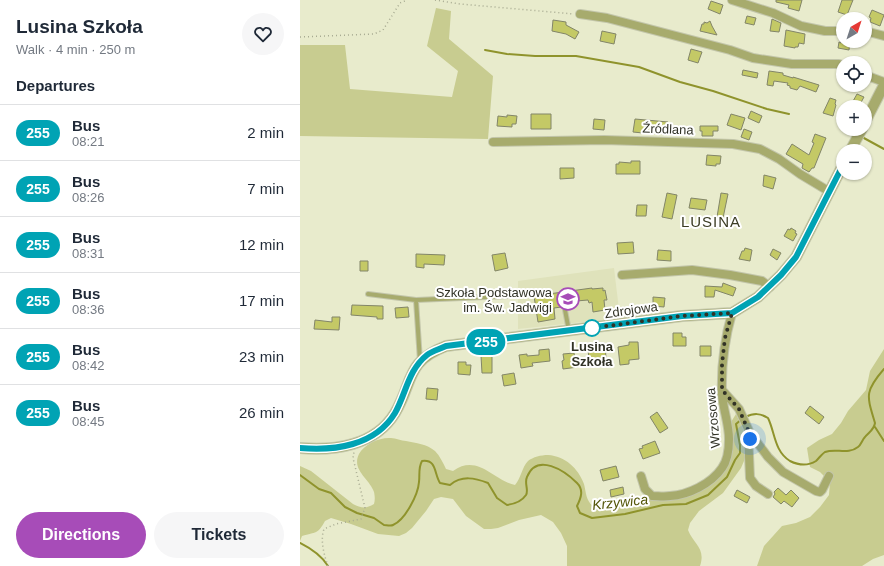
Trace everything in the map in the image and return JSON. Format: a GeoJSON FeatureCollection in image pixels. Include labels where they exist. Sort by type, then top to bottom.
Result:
{"type":"FeatureCollection","features":[{"type":"Feature","properties":{"kind":"street"},"geometry":{"type":"LineString","coordinates":[[732,0],[773,13],[801,26],[825,31],[836,31]]}},
{"type":"Feature","properties":{"kind":"street"},"geometry":{"type":"LineString","coordinates":[[580,14],[607,18],[730,50],[753,58],[792,64],[836,64]]}},
{"type":"Feature","properties":{"kind":"street"},"geometry":{"type":"LineString","coordinates":[[872,33],[884,36]]}},
{"type":"Feature","properties":{"kind":"street"},"geometry":{"type":"LineString","coordinates":[[872,78],[884,82]]}},
{"type":"Feature","properties":{"kind":"street"},"geometry":{"type":"LineString","coordinates":[[872,108],[884,85]]}},
{"type":"Feature","properties":{"kind":"street","name":"Źródlana"},"geometry":{"type":"LineString","coordinates":[[492,142],[604,140],[733,144],[760,149],[779,159],[830,192]]}},
{"type":"Feature","properties":{"kind":"street","name":"Zdrojowa"},"geometry":{"type":"LineString","coordinates":[[300,448],[317,450],[337,448],[355,444],[373,436],[388,423],[395,413],[410,378],[420,361],[428,354],[446,346],[682,316],[732,313],[758,297],[770,287],[796,257],[836,180]]}},
{"type":"Feature","properties":{"kind":"street"},"geometry":{"type":"LineString","coordinates":[[622,275],[692,270],[762,281],[770,287]]}},
{"type":"Feature","properties":{"kind":"street","name":"Wrzosowa"},"geometry":{"type":"LineString","coordinates":[[641,476],[645,489],[652,496],[670,496],[691,491],[712,479],[722,468],[728,454],[729,440],[722,390],[722,364],[725,338],[732,313]]}},
{"type":"Feature","properties":{"kind":"street"},"geometry":{"type":"LineString","coordinates":[[722,390],[733,401],[746,426],[750,439],[748,467],[752,483],[768,494]]}},
{"type":"Feature","properties":{"kind":"street"},"geometry":{"type":"LineString","coordinates":[[746,426],[768,458],[783,472],[820,492],[829,476]]}},
{"type":"Feature","properties":{"kind":"lane"},"geometry":{"type":"LineString","coordinates":[[368,294],[416,300],[509,296]]}},
{"type":"Feature","properties":{"kind":"lane"},"geometry":{"type":"LineString","coordinates":[[416,300],[420,361]]}},
{"type":"Feature","properties":{"kind":"lane"},"geometry":{"type":"LineString","coordinates":[[565,310],[570,331]]}},
{"type":"Feature","properties":{"kind":"path"},"geometry":{"type":"LineString","coordinates":[[300,37],[374,34],[383,30],[400,3],[406,0]]}},
{"type":"Feature","properties":{"kind":"path"},"geometry":{"type":"LineString","coordinates":[[435,0],[460,4],[580,14]]}},
{"type":"Feature","properties":{"kind":"path"},"geometry":{"type":"LineString","coordinates":[[328,566],[324,554],[322,534],[324,529],[336,524],[361,519],[365,508],[353,458],[355,444]]}},
{"type":"Feature","properties":{"kind":"shaded area"},"geometry":{"type":"Polygon","coordinates":[[[436,8],[451,11],[449,39],[493,76],[488,139],[300,136],[300,45],[345,45],[350,89],[452,97],[458,71],[427,46],[436,8]]]}},
{"type":"Feature","properties":{"kind":"shaded area","name":"Szkoła Podstawowa im. Św. Jadwigi"},"geometry":{"type":"Polygon","coordinates":[[[614,268],[620,318],[518,329],[518,281],[614,268]]]}},
{"type":"Feature","properties":{"kind":"shaded area"},"geometry":{"type":"Polygon","coordinates":[[[884,349],[884,555],[873,559],[862,566],[757,566],[764,546],[782,526],[796,523],[810,517],[829,495],[830,482],[820,472],[810,467],[807,448],[832,434],[841,423],[848,411],[866,390],[870,371],[884,349]]]}},
{"type":"Feature","properties":{"kind":"shaded area"},"geometry":{"type":"Polygon","coordinates":[[[736,414],[744,431],[746,454],[744,461],[741,468],[723,493],[699,511],[690,523],[688,530],[702,555],[700,566],[567,566],[567,546],[561,533],[553,522],[541,515],[519,520],[498,528],[484,529],[466,516],[453,499],[441,497],[434,499],[412,528],[399,536],[378,534],[331,518],[325,521],[316,532],[302,536],[300,541],[300,466],[311,471],[353,504],[361,507],[368,507],[374,504],[374,492],[359,470],[357,460],[361,450],[368,444],[377,440],[393,438],[425,445],[437,453],[446,469],[453,471],[462,466],[478,466],[507,483],[515,485],[524,466],[532,458],[548,455],[554,456],[565,460],[574,468],[584,484],[589,502],[593,506],[604,509],[615,507],[641,496],[694,490],[700,486],[723,468],[731,422],[736,414]]]}},
{"type":"Feature","properties":{"kind":"building"},"geometry":{"type":"Polygon","coordinates":[[[776,0],[802,0],[799,11],[788,8],[789,5],[776,2],[776,0]]]}},
{"type":"Feature","properties":{"kind":"building"},"geometry":{"type":"Polygon","coordinates":[[[842,0],[853,0],[848,12],[838,12],[842,0]]]}},
{"type":"Feature","properties":{"kind":"building"},"geometry":{"type":"Polygon","coordinates":[[[711,1],[723,5],[720,14],[708,9],[711,1]]]}},
{"type":"Feature","properties":{"kind":"building"},"geometry":{"type":"Polygon","coordinates":[[[872,10],[884,15],[880,26],[872,23],[872,10]]]}},
{"type":"Feature","properties":{"kind":"building"},"geometry":{"type":"Polygon","coordinates":[[[747,16],[756,18],[754,25],[745,23],[747,16]]]}},
{"type":"Feature","properties":{"kind":"building"},"geometry":{"type":"Polygon","coordinates":[[[772,19],[781,23],[779,32],[770,31],[772,19]]]}},
{"type":"Feature","properties":{"kind":"building"},"geometry":{"type":"Polygon","coordinates":[[[553,20],[566,22],[566,25],[579,32],[575,39],[566,34],[552,31],[553,20]]]}},
{"type":"Feature","properties":{"kind":"building"},"geometry":{"type":"Polygon","coordinates":[[[710,21],[717,35],[700,31],[704,22],[707,23],[710,21]]]}},
{"type":"Feature","properties":{"kind":"building"},"geometry":{"type":"Polygon","coordinates":[[[786,30],[805,34],[804,44],[799,43],[798,47],[795,48],[784,46],[786,30]]]}},
{"type":"Feature","properties":{"kind":"building"},"geometry":{"type":"Polygon","coordinates":[[[602,31],[616,34],[614,44],[600,41],[602,31]]]}},
{"type":"Feature","properties":{"kind":"building"},"geometry":{"type":"Polygon","coordinates":[[[838,48],[849,48],[849,50],[838,48]]]}},
{"type":"Feature","properties":{"kind":"building"},"geometry":{"type":"Polygon","coordinates":[[[691,49],[702,52],[698,63],[688,60],[691,49]]]}},
{"type":"Feature","properties":{"kind":"building"},"geometry":{"type":"Polygon","coordinates":[[[743,70],[758,73],[757,78],[742,75],[743,70]]]}},
{"type":"Feature","properties":{"kind":"building"},"geometry":{"type":"Polygon","coordinates":[[[769,71],[783,73],[783,75],[819,85],[816,92],[800,86],[797,90],[790,88],[790,86],[787,85],[788,83],[774,81],[773,86],[767,85],[769,71]]]}},
{"type":"Feature","properties":{"kind":"building"},"geometry":{"type":"Polygon","coordinates":[[[857,94],[864,97],[862,100],[854,100],[857,94]]]}},
{"type":"Feature","properties":{"kind":"building"},"geometry":{"type":"Polygon","coordinates":[[[830,98],[836,100],[833,116],[823,113],[830,98]]]}},
{"type":"Feature","properties":{"kind":"building"},"geometry":{"type":"Polygon","coordinates":[[[751,111],[762,116],[759,123],[748,118],[751,111]]]}},
{"type":"Feature","properties":{"kind":"building"},"geometry":{"type":"Polygon","coordinates":[[[531,114],[551,114],[551,129],[531,129],[531,114]]]}},
{"type":"Feature","properties":{"kind":"building"},"geometry":{"type":"Polygon","coordinates":[[[731,114],[745,118],[741,130],[727,125],[731,114]]]}},
{"type":"Feature","properties":{"kind":"building"},"geometry":{"type":"Polygon","coordinates":[[[507,115],[517,116],[516,124],[512,124],[512,127],[497,126],[498,116],[507,117],[507,115]]]}},
{"type":"Feature","properties":{"kind":"building"},"geometry":{"type":"Polygon","coordinates":[[[594,119],[605,120],[604,130],[593,129],[594,119]]]}},
{"type":"Feature","properties":{"kind":"building"},"geometry":{"type":"Polygon","coordinates":[[[635,119],[668,122],[668,131],[643,130],[643,133],[633,132],[635,119]]]}},
{"type":"Feature","properties":{"kind":"building"},"geometry":{"type":"Polygon","coordinates":[[[700,126],[718,126],[718,131],[713,131],[713,136],[702,136],[700,126]]]}},
{"type":"Feature","properties":{"kind":"building"},"geometry":{"type":"Polygon","coordinates":[[[744,129],[752,132],[749,140],[741,137],[744,129]]]}},
{"type":"Feature","properties":{"kind":"building"},"geometry":{"type":"Polygon","coordinates":[[[815,134],[826,138],[814,168],[812,168],[809,172],[802,168],[803,164],[786,154],[792,144],[809,155],[814,143],[812,142],[815,134]]]}},
{"type":"Feature","properties":{"kind":"building"},"geometry":{"type":"Polygon","coordinates":[[[707,155],[721,156],[720,164],[716,164],[716,166],[706,165],[707,155]]]}},
{"type":"Feature","properties":{"kind":"building"},"geometry":{"type":"Polygon","coordinates":[[[631,161],[640,161],[640,174],[616,174],[616,164],[619,164],[619,162],[631,163],[631,161]]]}},
{"type":"Feature","properties":{"kind":"building"},"geometry":{"type":"Polygon","coordinates":[[[560,168],[574,168],[574,178],[560,179],[560,168]]]}},
{"type":"Feature","properties":{"kind":"building"},"geometry":{"type":"Polygon","coordinates":[[[764,175],[776,178],[773,189],[763,186],[764,175]]]}},
{"type":"Feature","properties":{"kind":"building"},"geometry":{"type":"Polygon","coordinates":[[[667,193],[677,195],[672,219],[662,217],[667,193]]]}},
{"type":"Feature","properties":{"kind":"building"},"geometry":{"type":"Polygon","coordinates":[[[721,193],[728,194],[723,218],[717,217],[721,193]]]}},
{"type":"Feature","properties":{"kind":"building"},"geometry":{"type":"Polygon","coordinates":[[[691,198],[707,200],[705,210],[689,208],[691,198]]]}},
{"type":"Feature","properties":{"kind":"building"},"geometry":{"type":"Polygon","coordinates":[[[637,205],[647,205],[646,216],[636,216],[637,205]]]}},
{"type":"Feature","properties":{"kind":"building"},"geometry":{"type":"Polygon","coordinates":[[[791,228],[796,231],[795,233],[797,234],[793,241],[784,236],[788,229],[790,230],[791,228]]]}},
{"type":"Feature","properties":{"kind":"building"},"geometry":{"type":"Polygon","coordinates":[[[633,242],[634,253],[618,254],[617,243],[633,242]]]}},
{"type":"Feature","properties":{"kind":"building"},"geometry":{"type":"Polygon","coordinates":[[[745,248],[752,250],[750,261],[739,259],[745,248]]]}},
{"type":"Feature","properties":{"kind":"building"},"geometry":{"type":"Polygon","coordinates":[[[773,249],[781,253],[777,260],[770,255],[773,249]]]}},
{"type":"Feature","properties":{"kind":"building"},"geometry":{"type":"Polygon","coordinates":[[[658,250],[671,251],[671,261],[657,260],[658,250]]]}},
{"type":"Feature","properties":{"kind":"building"},"geometry":{"type":"Polygon","coordinates":[[[505,253],[508,268],[495,271],[492,255],[505,253]]]}},
{"type":"Feature","properties":{"kind":"building"},"geometry":{"type":"Polygon","coordinates":[[[416,254],[445,255],[444,265],[424,264],[424,268],[416,267],[416,254]]]}},
{"type":"Feature","properties":{"kind":"building"},"geometry":{"type":"Polygon","coordinates":[[[360,261],[368,261],[368,271],[360,271],[360,261]]]}},
{"type":"Feature","properties":{"kind":"building"},"geometry":{"type":"Polygon","coordinates":[[[723,283],[736,288],[733,296],[715,290],[714,297],[705,297],[705,286],[722,287],[723,283]]]}},
{"type":"Feature","properties":{"kind":"building","name":"Szkoła Podstawowa im. Św. Jadwigi"},"geometry":{"type":"Polygon","coordinates":[[[592,288],[603,288],[603,291],[605,290],[607,300],[604,300],[605,310],[593,312],[592,302],[589,303],[588,300],[576,301],[576,305],[554,308],[555,319],[538,322],[534,296],[592,288]]]}},
{"type":"Feature","properties":{"kind":"building"},"geometry":{"type":"Polygon","coordinates":[[[653,297],[665,298],[664,307],[653,306],[653,297]]]}},
{"type":"Feature","properties":{"kind":"building"},"geometry":{"type":"Polygon","coordinates":[[[352,305],[383,306],[383,319],[377,319],[377,317],[351,315],[352,305]]]}},
{"type":"Feature","properties":{"kind":"building"},"geometry":{"type":"Polygon","coordinates":[[[408,307],[409,317],[396,318],[395,308],[408,307]]]}},
{"type":"Feature","properties":{"kind":"building"},"geometry":{"type":"Polygon","coordinates":[[[332,317],[340,317],[339,330],[314,329],[315,320],[332,322],[332,317]]]}},
{"type":"Feature","properties":{"kind":"building"},"geometry":{"type":"Polygon","coordinates":[[[673,333],[682,333],[682,337],[686,337],[686,346],[673,346],[673,333]]]}},
{"type":"Feature","properties":{"kind":"building"},"geometry":{"type":"Polygon","coordinates":[[[629,342],[638,342],[639,359],[629,360],[629,364],[620,365],[618,347],[629,345],[629,342]]]}},
{"type":"Feature","properties":{"kind":"building"},"geometry":{"type":"Polygon","coordinates":[[[605,343],[606,359],[589,361],[588,348],[597,347],[597,344],[605,343]]]}},
{"type":"Feature","properties":{"kind":"building"},"geometry":{"type":"Polygon","coordinates":[[[700,346],[711,346],[711,356],[700,356],[700,346]]]}},
{"type":"Feature","properties":{"kind":"building"},"geometry":{"type":"Polygon","coordinates":[[[549,349],[550,361],[532,363],[533,366],[521,368],[519,355],[539,355],[539,350],[549,349]]]}},
{"type":"Feature","properties":{"kind":"building"},"geometry":{"type":"Polygon","coordinates":[[[574,353],[575,359],[577,358],[578,367],[563,369],[563,354],[574,353]]]}},
{"type":"Feature","properties":{"kind":"building"},"geometry":{"type":"Polygon","coordinates":[[[481,356],[492,356],[492,373],[482,373],[481,356]]]}},
{"type":"Feature","properties":{"kind":"building"},"geometry":{"type":"Polygon","coordinates":[[[458,362],[466,362],[466,365],[471,365],[470,375],[458,374],[458,362]]]}},
{"type":"Feature","properties":{"kind":"building"},"geometry":{"type":"Polygon","coordinates":[[[514,373],[516,384],[504,386],[502,375],[514,373]]]}},
{"type":"Feature","properties":{"kind":"building"},"geometry":{"type":"Polygon","coordinates":[[[427,388],[438,389],[437,400],[426,399],[427,388]]]}},
{"type":"Feature","properties":{"kind":"building"},"geometry":{"type":"Polygon","coordinates":[[[810,406],[824,417],[819,424],[805,413],[810,406]]]}},
{"type":"Feature","properties":{"kind":"building"},"geometry":{"type":"Polygon","coordinates":[[[657,412],[668,428],[660,433],[650,417],[657,412]]]}},
{"type":"Feature","properties":{"kind":"building"},"geometry":{"type":"Polygon","coordinates":[[[655,441],[660,453],[643,459],[639,449],[643,448],[642,446],[655,441]]]}},
{"type":"Feature","properties":{"kind":"building"},"geometry":{"type":"Polygon","coordinates":[[[616,466],[619,477],[603,481],[600,470],[616,466]]]}},
{"type":"Feature","properties":{"kind":"building"},"geometry":{"type":"Polygon","coordinates":[[[623,487],[624,494],[611,497],[610,490],[623,487]]]}},
{"type":"Feature","properties":{"kind":"building"},"geometry":{"type":"Polygon","coordinates":[[[778,488],[786,495],[791,490],[799,498],[792,507],[784,501],[781,504],[773,497],[775,494],[774,492],[778,488]]]}},
{"type":"Feature","properties":{"kind":"building"},"geometry":{"type":"Polygon","coordinates":[[[737,490],[750,497],[747,503],[734,496],[737,490]]]}},
{"type":"Feature","properties":{"kind":"waterway"},"geometry":{"type":"LineString","coordinates":[[485,50],[507,54],[535,56],[576,56],[639,67],[680,82],[767,109],[789,114]]}},
{"type":"Feature","properties":{"kind":"waterway"},"geometry":{"type":"LineString","coordinates":[[862,137],[884,149]]}},
{"type":"Feature","properties":{"kind":"waterway","name":"Krzywica"},"geometry":{"type":"LineString","coordinates":[[745,417],[757,414],[768,418],[781,452],[790,461],[796,463],[813,463],[825,452],[829,451],[850,451],[859,446],[875,423],[870,406],[869,394],[873,383],[884,369]]}},
{"type":"Feature","properties":{"kind":"waterway","name":"Krzywica"},"geometry":{"type":"LineString","coordinates":[[300,475],[319,489],[331,493],[345,507],[357,513],[374,518],[384,525],[392,525],[398,522],[406,513],[416,494],[422,461],[430,462],[433,465],[440,483],[450,485],[459,480],[469,478],[483,481],[488,483],[497,498],[507,505],[518,502],[526,495],[526,479],[532,470],[537,466],[551,466],[566,473],[581,488],[580,500],[577,506],[580,513],[592,518],[625,514],[663,505],[686,504],[708,495],[727,477],[740,453],[736,424],[742,419]]}},
{"type":"Feature","properties":{"kind":"waterway"},"geometry":{"type":"LineString","coordinates":[[875,427],[884,441]]}},
{"type":"Feature","properties":{"kind":"waterway"},"geometry":{"type":"LineString","coordinates":[[300,543],[316,553],[328,566]]}},
{"type":"Feature","properties":{"kind":"bus line","name":"255"},"geometry":{"type":"LineString","coordinates":[[300,448],[317,450],[337,448],[355,444],[373,436],[388,423],[395,413],[414,369],[420,361],[428,354],[446,346],[682,316],[732,313],[758,297],[770,287],[796,257],[836,179]]}},
{"type":"Feature","properties":{"kind":"place","name":"Szkoła Podstawowa im. Św. Jadwigi"},"geometry":{"type":"Point","coordinates":[568,299]}},
{"type":"Feature","properties":{"kind":"place","name":"Lusina Szkoła"},"geometry":{"type":"Point","coordinates":[592,328]}},
{"type":"Feature","properties":{"kind":"district","name":"LUSINA"},"geometry":{"type":"Point","coordinates":[711,221]}},
{"type":"Feature","properties":{"kind":"route"},"geometry":{"type":"LineString","coordinates":[[592,328],[682,316],[732,313],[725,338],[722,364],[722,390],[739,409],[748,430],[750,439]]}}]}
